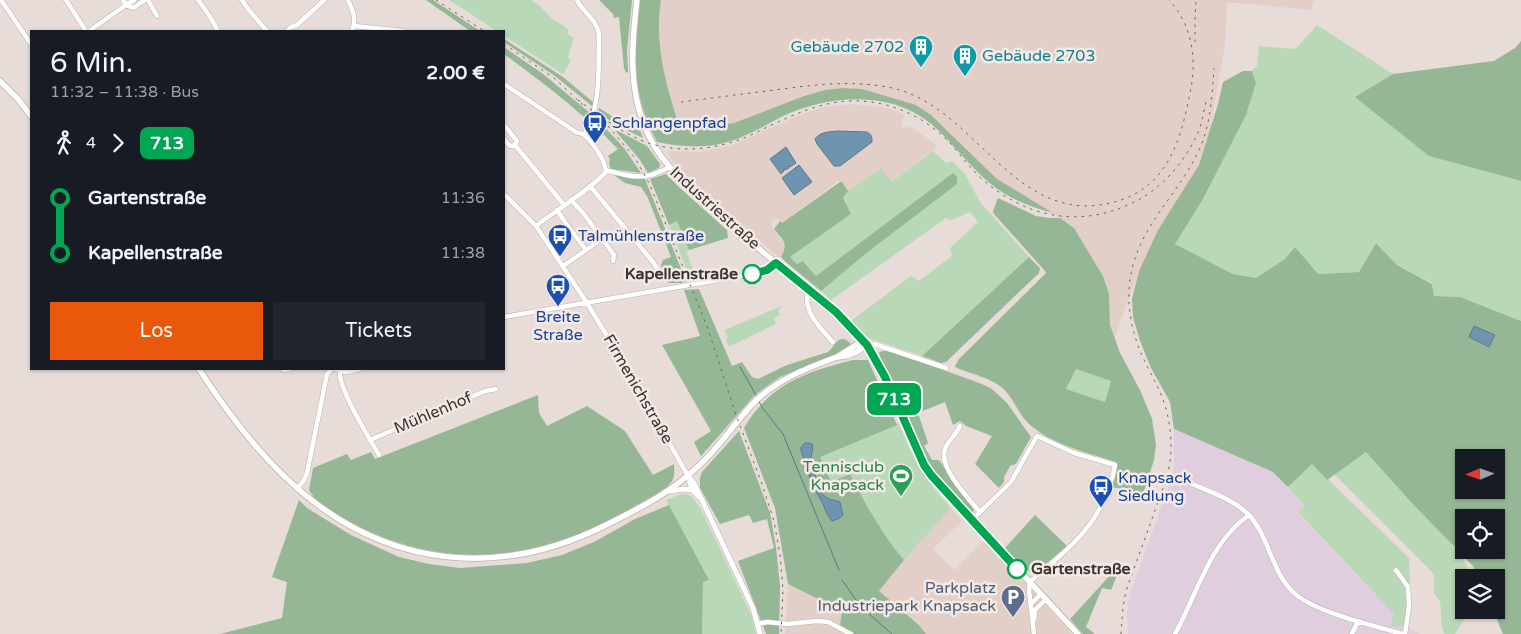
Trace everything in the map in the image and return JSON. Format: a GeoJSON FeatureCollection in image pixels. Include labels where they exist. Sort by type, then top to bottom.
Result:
{"type":"FeatureCollection","features":[{"type":"Feature","properties":{"kind":"main road","name":"Industriestraße"},"geometry":{"type":"LineString","coordinates":[[637,0],[632,50],[633,73],[636,96],[643,122],[651,141],[670,167],[716,212],[836,312],[867,345],[885,377],[924,465],[931,475],[1078,634]]}},
{"type":"Feature","properties":{"kind":"main road"},"geometry":{"type":"LineString","coordinates":[[0,81],[30,115]]}},
{"type":"Feature","properties":{"kind":"main road"},"geometry":{"type":"LineString","coordinates":[[200,370],[262,454],[297,489],[318,506],[340,520],[380,540],[421,552],[466,558],[510,556],[560,545],[610,523],[668,491],[688,476],[716,447],[754,402],[783,379],[837,357],[856,345],[867,345]]}},
{"type":"Feature","properties":{"kind":"street"},"geometry":{"type":"LineString","coordinates":[[1,0],[30,43]]}},
{"type":"Feature","properties":{"kind":"street"},"geometry":{"type":"LineString","coordinates":[[66,0],[87,30]]}},
{"type":"Feature","properties":{"kind":"street"},"geometry":{"type":"LineString","coordinates":[[123,0],[126,5],[133,8],[145,0],[157,16]]}},
{"type":"Feature","properties":{"kind":"street"},"geometry":{"type":"LineString","coordinates":[[89,30],[134,0]]}},
{"type":"Feature","properties":{"kind":"street"},"geometry":{"type":"LineString","coordinates":[[198,0],[210,15],[218,30]]}},
{"type":"Feature","properties":{"kind":"street"},"geometry":{"type":"LineString","coordinates":[[242,0],[266,29]]}},
{"type":"Feature","properties":{"kind":"street"},"geometry":{"type":"LineString","coordinates":[[289,30],[297,25],[324,0]]}},
{"type":"Feature","properties":{"kind":"street"},"geometry":{"type":"LineString","coordinates":[[348,0],[355,20],[352,30]]}},
{"type":"Feature","properties":{"kind":"street"},"geometry":{"type":"LineString","coordinates":[[577,0],[580,7],[595,22],[599,35],[596,103],[591,122],[584,135]]}},
{"type":"Feature","properties":{"kind":"street"},"geometry":{"type":"LineString","coordinates":[[354,26],[393,30]]}},
{"type":"Feature","properties":{"kind":"street"},"geometry":{"type":"LineString","coordinates":[[505,85],[576,132],[584,135],[601,156],[606,171],[603,176],[536,226]]}},
{"type":"Feature","properties":{"kind":"street"},"geometry":{"type":"LineString","coordinates":[[505,126],[517,141],[515,145]]}},
{"type":"Feature","properties":{"kind":"street"},"geometry":{"type":"LineString","coordinates":[[505,140],[510,146],[515,145]]}},
{"type":"Feature","properties":{"kind":"street"},"geometry":{"type":"LineString","coordinates":[[515,145],[564,205]]}},
{"type":"Feature","properties":{"kind":"street"},"geometry":{"type":"LineString","coordinates":[[606,171],[646,177],[670,167]]}},
{"type":"Feature","properties":{"kind":"street"},"geometry":{"type":"LineString","coordinates":[[590,186],[654,262],[663,279]]}},
{"type":"Feature","properties":{"kind":"street"},"geometry":{"type":"LineString","coordinates":[[505,195],[536,226],[587,302]]}},
{"type":"Feature","properties":{"kind":"street"},"geometry":{"type":"LineString","coordinates":[[571,200],[584,214],[614,256],[613,260]]}},
{"type":"Feature","properties":{"kind":"street"},"geometry":{"type":"LineString","coordinates":[[557,210],[586,250]]}},
{"type":"Feature","properties":{"kind":"street"},"geometry":{"type":"LineString","coordinates":[[562,266],[602,239]]}},
{"type":"Feature","properties":{"kind":"street"},"geometry":{"type":"LineString","coordinates":[[505,317],[759,273],[776,263]]}},
{"type":"Feature","properties":{"kind":"street"},"geometry":{"type":"LineString","coordinates":[[809,290],[806,298],[810,311],[820,328],[833,342]]}},
{"type":"Feature","properties":{"kind":"street","name":"Firmenichstraße"},"geometry":{"type":"LineString","coordinates":[[587,302],[688,476],[694,483],[746,592],[760,634]]}},
{"type":"Feature","properties":{"kind":"street"},"geometry":{"type":"LineString","coordinates":[[867,345],[874,344],[946,368]]}},
{"type":"Feature","properties":{"kind":"street"},"geometry":{"type":"LineString","coordinates":[[297,489],[307,472],[328,374],[335,370],[346,372],[355,370]]}},
{"type":"Feature","properties":{"kind":"street"},"geometry":{"type":"LineString","coordinates":[[335,370],[379,455]]}},
{"type":"Feature","properties":{"kind":"street","name":"Mühlenhof"},"geometry":{"type":"LineString","coordinates":[[370,440],[485,391],[496,389]]}},
{"type":"Feature","properties":{"kind":"street"},"geometry":{"type":"LineString","coordinates":[[960,426],[945,448],[944,459],[956,482],[980,512]]}},
{"type":"Feature","properties":{"kind":"street"},"geometry":{"type":"LineString","coordinates":[[972,520],[1011,482],[1037,436],[1074,453],[1115,465],[1105,498],[1094,519],[1071,546],[1030,582],[1030,604],[1034,634]]}},
{"type":"Feature","properties":{"kind":"street","name":"Firmenichstraße"},"geometry":{"type":"LineString","coordinates":[[688,476],[692,490],[704,504]]}},
{"type":"Feature","properties":{"kind":"street"},"geometry":{"type":"LineString","coordinates":[[1190,483],[1230,501],[1249,515],[1259,530],[1282,578],[1295,594],[1322,609],[1404,634],[1409,606],[1408,587],[1396,570]]}},
{"type":"Feature","properties":{"kind":"street"},"geometry":{"type":"LineString","coordinates":[[668,491],[692,490]]}},
{"type":"Feature","properties":{"kind":"street"},"geometry":{"type":"LineString","coordinates":[[1184,634],[1176,632],[1208,564],[1232,530],[1249,515]]}},
{"type":"Feature","properties":{"kind":"street"},"geometry":{"type":"LineString","coordinates":[[1030,604],[1044,597]]}},
{"type":"Feature","properties":{"kind":"street"},"geometry":{"type":"LineString","coordinates":[[1033,621],[1037,607],[1044,597]]}},
{"type":"Feature","properties":{"kind":"street"},"geometry":{"type":"LineString","coordinates":[[758,624],[767,622],[787,624],[811,621],[828,622],[851,634]]}},
{"type":"Feature","properties":{"kind":"street"},"geometry":{"type":"LineString","coordinates":[[1352,634],[1358,621]]}},
{"type":"Feature","properties":{"kind":"shaded area"},"geometry":{"type":"Polygon","coordinates":[[[661,0],[1316,0],[1312,4],[1311,10],[1227,3],[1225,47],[1210,131],[1199,165],[1158,230],[1139,271],[1114,339],[1110,325],[1109,294],[1074,228],[997,179],[931,115],[862,89],[843,88],[825,90],[804,96],[734,123],[683,129],[679,126],[668,92],[660,47],[659,11],[661,0]]]}},
{"type":"Feature","properties":{"kind":"shaded area"},"geometry":{"type":"Polygon","coordinates":[[[853,104],[888,108],[904,115],[901,126],[913,128],[938,146],[892,182],[880,168],[848,191],[842,182],[838,181],[782,223],[777,218],[772,222],[771,226],[786,248],[781,257],[778,257],[692,182],[675,165],[667,151],[698,152],[732,145],[802,114],[823,107],[853,104]]]}},
{"type":"Feature","properties":{"kind":"shaded area"},"geometry":{"type":"Polygon","coordinates":[[[1174,429],[1274,472],[1305,506],[1298,513],[1394,614],[1410,629],[1420,634],[1128,634],[1127,613],[1130,594],[1174,467],[1174,429]]]}},
{"type":"Feature","properties":{"kind":"shaded area"},"geometry":{"type":"Polygon","coordinates":[[[951,508],[962,521],[933,549],[954,570],[984,541],[1012,568],[1072,634],[926,634],[919,624],[879,591],[951,508]]]}},
{"type":"Feature","properties":{"kind":"shaded area"},"geometry":{"type":"Polygon","coordinates":[[[788,584],[842,611],[840,625],[855,634],[785,634],[788,584]]]}},
{"type":"Feature","properties":{"kind":"green space"},"geometry":{"type":"Polygon","coordinates":[[[426,0],[433,0],[478,30],[469,30],[426,0]]]}},
{"type":"Feature","properties":{"kind":"green space"},"geometry":{"type":"Polygon","coordinates":[[[449,0],[531,0],[566,28],[569,31],[567,34],[574,38],[568,57],[571,61],[563,74],[505,37],[505,30],[495,30],[449,0]]]}},
{"type":"Feature","properties":{"kind":"green space"},"geometry":{"type":"Polygon","coordinates":[[[599,0],[632,0],[627,50],[628,72],[626,73],[619,17],[614,18],[613,14],[599,0]]]}},
{"type":"Feature","properties":{"kind":"green space"},"geometry":{"type":"Polygon","coordinates":[[[640,0],[661,0],[659,32],[662,64],[674,110],[679,125],[683,129],[734,123],[804,96],[825,90],[843,88],[862,89],[916,105],[931,115],[997,179],[1053,213],[1020,202],[991,184],[926,120],[911,111],[893,104],[871,100],[826,102],[804,108],[783,116],[744,136],[722,144],[694,146],[657,142],[642,107],[638,90],[635,55],[640,0]]]}},
{"type":"Feature","properties":{"kind":"green space"},"geometry":{"type":"Polygon","coordinates":[[[1317,25],[1393,74],[1356,97],[1429,156],[1521,181],[1521,321],[1460,297],[1434,296],[1432,283],[1397,265],[1376,243],[1359,272],[1318,274],[1285,259],[1256,278],[1233,274],[1175,244],[1203,199],[1246,115],[1256,83],[1252,71],[1257,66],[1259,46],[1296,49],[1317,25]]]}},
{"type":"Feature","properties":{"kind":"green space"},"geometry":{"type":"Polygon","coordinates":[[[505,40],[563,77],[594,103],[592,106],[555,76],[505,43],[505,40]]]}},
{"type":"Feature","properties":{"kind":"green space"},"geometry":{"type":"Polygon","coordinates":[[[1521,41],[1521,181],[1429,156],[1355,97],[1393,74],[1494,61],[1515,48],[1521,41]]]}},
{"type":"Feature","properties":{"kind":"green space"},"geometry":{"type":"Polygon","coordinates":[[[505,48],[543,74],[590,113],[589,120],[505,55],[505,48]]]}},
{"type":"Feature","properties":{"kind":"green space"},"geometry":{"type":"Polygon","coordinates":[[[1243,71],[1252,71],[1256,83],[1246,115],[1203,199],[1175,244],[1233,274],[1256,278],[1285,259],[1295,247],[1318,274],[1359,272],[1376,243],[1397,265],[1432,284],[1434,296],[1460,297],[1521,321],[1521,634],[1503,634],[1497,619],[1505,619],[1505,569],[1474,569],[1466,559],[1505,559],[1505,509],[1455,509],[1455,547],[1366,452],[1327,480],[1312,464],[1288,487],[1273,472],[1174,429],[1170,402],[1151,368],[1140,341],[1133,317],[1132,299],[1139,271],[1158,230],[1199,165],[1223,82],[1243,71]]]}},
{"type":"Feature","properties":{"kind":"green space"},"geometry":{"type":"Polygon","coordinates":[[[599,108],[615,118],[638,125],[643,138],[614,124],[598,111],[599,108]]]}},
{"type":"Feature","properties":{"kind":"green space"},"geometry":{"type":"Polygon","coordinates":[[[596,118],[624,148],[641,173],[611,169],[608,156],[618,149],[595,126],[596,118]]]}},
{"type":"Feature","properties":{"kind":"green space"},"geometry":{"type":"Polygon","coordinates":[[[614,129],[647,146],[660,164],[659,168],[648,173],[640,160],[614,129]]]}},
{"type":"Feature","properties":{"kind":"green space"},"geometry":{"type":"Polygon","coordinates":[[[933,151],[946,163],[952,161],[965,174],[980,202],[1029,257],[922,356],[868,338],[851,321],[911,276],[919,281],[952,256],[950,248],[978,222],[970,212],[951,220],[946,218],[831,300],[821,291],[869,251],[860,243],[816,276],[804,261],[797,264],[790,257],[850,215],[843,198],[848,191],[881,168],[892,182],[933,151]]]}},
{"type":"Feature","properties":{"kind":"green space"},"geometry":{"type":"Polygon","coordinates":[[[953,173],[957,177],[957,184],[869,251],[821,291],[781,257],[785,245],[774,229],[780,221],[782,223],[840,182],[848,191],[843,198],[851,214],[790,257],[797,264],[803,261],[816,276],[953,173]]]}},
{"type":"Feature","properties":{"kind":"green space"},"geometry":{"type":"Polygon","coordinates":[[[666,174],[727,230],[728,238],[689,250],[677,221],[669,225],[650,179],[666,174]]]}},
{"type":"Feature","properties":{"kind":"green space"},"geometry":{"type":"Polygon","coordinates":[[[614,175],[645,179],[686,281],[682,283],[667,282],[669,276],[676,271],[675,269],[667,272],[662,271],[661,265],[663,260],[671,257],[648,198],[641,187],[625,183],[614,175]]]}},
{"type":"Feature","properties":{"kind":"green space"},"geometry":{"type":"Polygon","coordinates":[[[998,198],[1036,216],[1060,218],[1074,228],[1103,276],[1109,294],[1110,325],[1120,353],[1140,390],[1152,419],[1156,445],[1154,460],[1143,494],[1112,487],[1117,471],[1116,462],[1070,447],[1047,437],[1028,423],[1011,398],[998,385],[955,366],[959,359],[1046,273],[993,211],[998,198]],[[1076,369],[1066,389],[1105,402],[1111,381],[1076,369]]]}},
{"type":"Feature","properties":{"kind":"green space"},"geometry":{"type":"Polygon","coordinates":[[[677,221],[689,250],[686,251],[696,276],[693,280],[691,280],[669,225],[677,221]]]}},
{"type":"Feature","properties":{"kind":"green space"},"geometry":{"type":"Polygon","coordinates":[[[1029,257],[1040,268],[1039,273],[946,362],[941,363],[922,356],[1029,257]]]}},
{"type":"Feature","properties":{"kind":"green space"},"geometry":{"type":"Polygon","coordinates":[[[699,289],[732,366],[742,362],[752,377],[758,379],[787,365],[828,352],[841,339],[847,340],[851,344],[835,355],[780,377],[767,386],[754,396],[701,456],[694,442],[711,431],[662,345],[700,336],[684,290],[699,289]]]}},
{"type":"Feature","properties":{"kind":"green space"},"geometry":{"type":"Polygon","coordinates":[[[782,306],[778,311],[780,315],[774,318],[776,324],[729,347],[726,340],[728,338],[724,330],[782,306]]]}},
{"type":"Feature","properties":{"kind":"green space"},"geometry":{"type":"Polygon","coordinates":[[[888,350],[992,389],[1007,403],[1031,437],[1016,464],[1010,466],[1004,477],[1004,482],[999,488],[975,464],[992,436],[966,426],[960,421],[953,425],[945,402],[918,413],[928,443],[924,446],[932,460],[939,460],[974,510],[971,515],[934,474],[922,456],[880,357],[879,352],[888,350]]]}},
{"type":"Feature","properties":{"kind":"green space"},"geometry":{"type":"Polygon","coordinates":[[[853,360],[868,360],[897,425],[820,457],[831,482],[850,474],[874,518],[904,560],[879,591],[919,625],[926,634],[855,634],[840,625],[842,611],[788,584],[775,508],[744,428],[766,400],[778,390],[820,369],[853,360]],[[805,443],[812,484],[827,514],[833,499],[827,498],[822,494],[816,480],[811,459],[813,445],[805,443]]]}},
{"type":"Feature","properties":{"kind":"green space"},"geometry":{"type":"Polygon","coordinates":[[[1076,369],[1111,381],[1105,402],[1066,389],[1076,369]]]}},
{"type":"Feature","properties":{"kind":"green space"},"geometry":{"type":"Polygon","coordinates":[[[1331,392],[1406,491],[1455,549],[1455,559],[1462,559],[1469,569],[1455,569],[1455,619],[1464,619],[1455,634],[1444,634],[1440,602],[1434,593],[1434,575],[1431,571],[1324,464],[1331,392]]]}},
{"type":"Feature","properties":{"kind":"green space"},"geometry":{"type":"Polygon","coordinates":[[[538,395],[539,413],[547,426],[587,406],[625,431],[653,475],[674,464],[673,479],[657,493],[604,523],[570,538],[535,548],[500,554],[464,555],[429,551],[393,541],[338,515],[318,502],[309,490],[313,468],[347,454],[351,460],[371,452],[375,459],[538,395]]]}},
{"type":"Feature","properties":{"kind":"green space","name":"Tennisclub Knapsack"},"geometry":{"type":"Polygon","coordinates":[[[899,423],[909,448],[920,468],[951,508],[904,560],[874,519],[850,474],[831,482],[819,457],[899,423]]]}},
{"type":"Feature","properties":{"kind":"green space"},"geometry":{"type":"Polygon","coordinates":[[[739,431],[770,513],[780,586],[779,634],[766,634],[738,561],[774,548],[767,519],[753,523],[749,515],[720,524],[700,488],[702,472],[739,431]]]}},
{"type":"Feature","properties":{"kind":"green space"},"geometry":{"type":"Polygon","coordinates":[[[1312,464],[1409,558],[1410,582],[1405,584],[1407,619],[1402,625],[1390,626],[1394,614],[1298,512],[1305,506],[1288,487],[1312,464]]]}},
{"type":"Feature","properties":{"kind":"green space"},"geometry":{"type":"Polygon","coordinates":[[[681,494],[688,495],[696,501],[702,511],[752,617],[756,634],[702,634],[703,582],[709,580],[666,500],[681,494]]]}},
{"type":"Feature","properties":{"kind":"green space"},"geometry":{"type":"Polygon","coordinates":[[[299,500],[307,508],[351,535],[399,557],[429,564],[460,568],[527,563],[562,555],[594,542],[635,519],[669,505],[709,580],[703,582],[702,634],[220,634],[282,618],[287,582],[272,577],[299,500]]]}},
{"type":"Feature","properties":{"kind":"green space"},"geometry":{"type":"Polygon","coordinates":[[[1035,515],[1067,546],[1033,575],[1004,549],[1035,515]]]}},
{"type":"Feature","properties":{"kind":"green space"},"geometry":{"type":"Polygon","coordinates":[[[1114,571],[1118,573],[1111,590],[1102,588],[1086,627],[1095,634],[1083,634],[1070,619],[1114,571]]]}},
{"type":"Feature","properties":{"kind":"water"},"geometry":{"type":"Polygon","coordinates":[[[827,132],[867,132],[871,136],[872,142],[840,166],[834,166],[815,139],[827,132]]]}},
{"type":"Feature","properties":{"kind":"water"},"geometry":{"type":"Polygon","coordinates":[[[786,147],[796,163],[790,167],[788,166],[789,168],[784,169],[781,174],[770,159],[786,147]]]}},
{"type":"Feature","properties":{"kind":"water"},"geometry":{"type":"Polygon","coordinates":[[[799,165],[812,182],[794,195],[782,178],[799,165]]]}},
{"type":"Feature","properties":{"kind":"water"},"geometry":{"type":"Polygon","coordinates":[[[1474,326],[1495,335],[1489,347],[1469,337],[1474,326]]]}},
{"type":"Feature","properties":{"kind":"water"},"geometry":{"type":"Polygon","coordinates":[[[805,443],[813,445],[811,459],[816,480],[822,494],[827,498],[840,502],[843,515],[838,519],[832,521],[812,484],[801,451],[801,447],[805,443]]]}},
{"type":"Feature","properties":{"kind":"waterway"},"geometry":{"type":"LineString","coordinates":[[740,367],[757,397]]}},
{"type":"Feature","properties":{"kind":"waterway"},"geometry":{"type":"LineString","coordinates":[[758,400],[783,434],[839,570]]}},
{"type":"Feature","properties":{"kind":"waterway"},"geometry":{"type":"LineString","coordinates":[[842,580],[861,607],[892,634]]}},
{"type":"Feature","properties":{"kind":"railway"},"geometry":{"type":"LineString","coordinates":[[436,0],[482,30]]}},
{"type":"Feature","properties":{"kind":"railway"},"geometry":{"type":"LineString","coordinates":[[681,102],[817,85],[859,84],[887,87],[919,98],[946,116],[1024,184],[1052,199],[1084,206],[1121,200],[1138,192],[1152,182],[1163,169],[1178,139],[1183,123],[1193,76],[1192,53],[1183,19],[1169,0]]}},
{"type":"Feature","properties":{"kind":"railway"},"geometry":{"type":"LineString","coordinates":[[1195,42],[1196,0]]}},
{"type":"Feature","properties":{"kind":"railway"},"geometry":{"type":"LineString","coordinates":[[505,45],[554,78],[583,105]]}},
{"type":"Feature","properties":{"kind":"railway"},"geometry":{"type":"LineString","coordinates":[[1121,634],[1126,591],[1165,481],[1171,450],[1171,438],[1165,406],[1134,334],[1129,302],[1130,280],[1134,261],[1149,228],[1190,167],[1203,140],[1210,110],[1214,68]]}},
{"type":"Feature","properties":{"kind":"railway"},"geometry":{"type":"LineString","coordinates":[[578,100],[615,126],[638,139],[668,148],[683,149],[730,143],[786,118],[827,104],[856,101],[882,104],[904,111],[924,121],[942,135],[980,177],[1014,201],[1032,209],[1070,217],[1110,212],[1141,198],[1161,184],[1178,166],[1191,146],[1200,127],[1206,102]]}},
{"type":"Feature","properties":{"kind":"railway"},"geometry":{"type":"LineString","coordinates":[[608,126],[635,158],[650,185],[708,329],[736,415],[762,484],[774,521],[780,555],[783,589],[781,634]]}},
{"type":"Feature","properties":{"kind":"bus line","name":"713"},"geometry":{"type":"LineString","coordinates":[[752,274],[767,270],[776,263],[836,312],[856,332],[867,345],[885,377],[924,465],[1017,569]]}},
{"type":"Feature","properties":{"kind":"place","name":"Gebäude 2702"},"geometry":{"type":"Point","coordinates":[921,68]}},
{"type":"Feature","properties":{"kind":"place","name":"Gebäude 2703"},"geometry":{"type":"Point","coordinates":[965,77]}},
{"type":"Feature","properties":{"kind":"place","name":"Schlangenpfad"},"geometry":{"type":"Point","coordinates":[595,144]}},
{"type":"Feature","properties":{"kind":"place","name":"Talmühlenstraße"},"geometry":{"type":"Point","coordinates":[560,257]}},
{"type":"Feature","properties":{"kind":"place","name":"Kapellenstraße"},"geometry":{"type":"Point","coordinates":[752,274]}},
{"type":"Feature","properties":{"kind":"place","name":"Breite Straße"},"geometry":{"type":"Point","coordinates":[558,307]}},
{"type":"Feature","properties":{"kind":"place","name":"Tennisclub Knapsack"},"geometry":{"type":"Point","coordinates":[901,497]}},
{"type":"Feature","properties":{"kind":"place","name":"Knapsack Siedlung"},"geometry":{"type":"Point","coordinates":[1101,508]}},
{"type":"Feature","properties":{"kind":"place","name":"Gartenstraße"},"geometry":{"type":"Point","coordinates":[1017,569]}},
{"type":"Feature","properties":{"kind":"place","name":"Parkplatz Industriepark Knapsack"},"geometry":{"type":"Point","coordinates":[1013,618]}}]}
